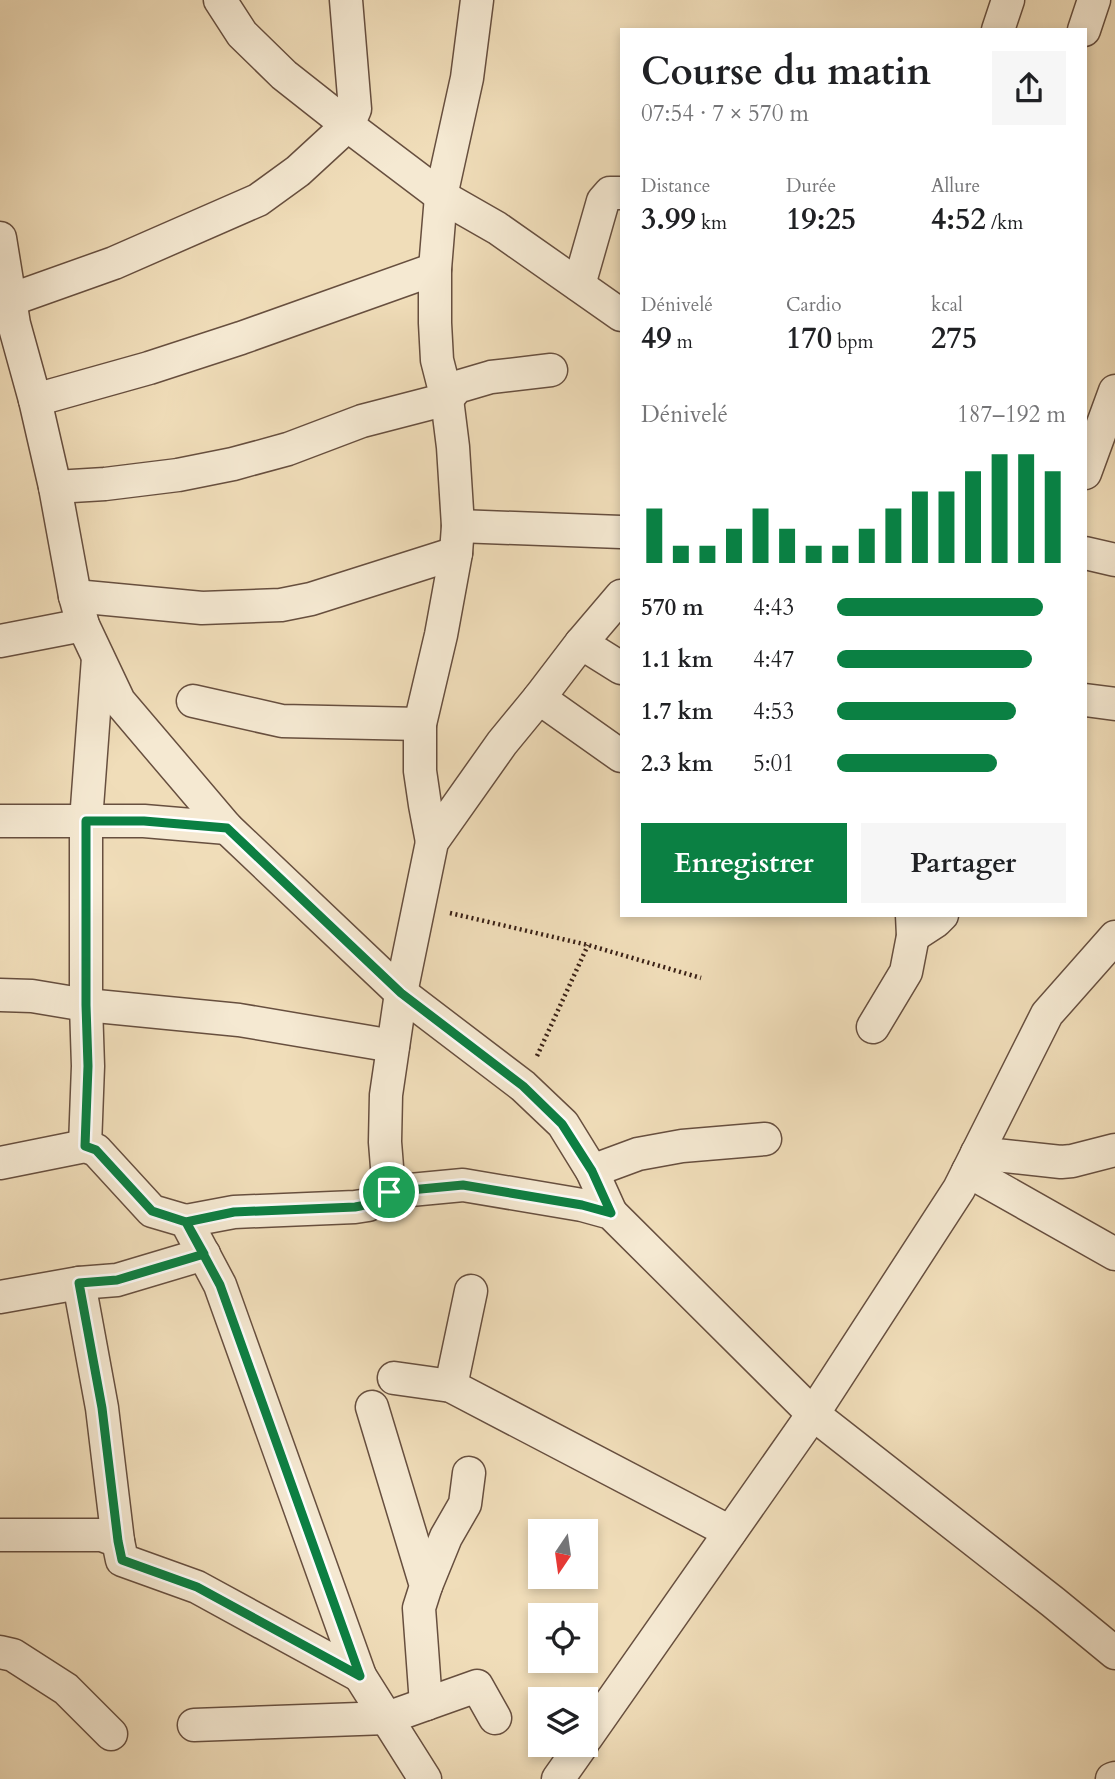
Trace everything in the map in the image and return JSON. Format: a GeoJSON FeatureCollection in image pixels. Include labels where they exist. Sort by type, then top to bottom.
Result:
{"type":"FeatureCollection","features":[{"type":"Feature","properties":{"kind":"street"},"geometry":{"type":"LineString","coordinates":[[220,0],[242,34],[284,75],[441,197],[497,228],[620,314]]}},
{"type":"Feature","properties":{"kind":"street"},"geometry":{"type":"LineString","coordinates":[[8,317],[114,263],[258,200],[298,171],[348,125],[355,109],[346,0]]}},
{"type":"Feature","properties":{"kind":"street"},"geometry":{"type":"LineString","coordinates":[[432,842],[421,771],[420,724],[441,635],[457,539],[456,472],[447,399],[437,360],[435,269],[441,197],[467,78],[477,0]]}},
{"type":"Feature","properties":{"kind":"street"},"geometry":{"type":"LineString","coordinates":[[999,28],[1008,0]]}},
{"type":"Feature","properties":{"kind":"street"},"geometry":{"type":"LineString","coordinates":[[1085,28],[1094,0]]}},
{"type":"Feature","properties":{"kind":"street"},"geometry":{"type":"LineString","coordinates":[[579,285],[603,201],[610,193],[620,193]]}},
{"type":"Feature","properties":{"kind":"street"},"geometry":{"type":"LineString","coordinates":[[0,239],[8,317],[35,400],[79,610],[119,701],[227,828],[401,993],[523,1086],[562,1124],[592,1171],[611,1213],[813,1414],[1115,1653]]}},
{"type":"Feature","properties":{"kind":"street"},"geometry":{"type":"LineString","coordinates":[[35,400],[149,368],[241,338],[435,269]]}},
{"type":"Feature","properties":{"kind":"street"},"geometry":{"type":"LineString","coordinates":[[55,487],[178,475],[233,464],[288,449],[362,421],[447,399],[457,387],[491,377],[551,370]]}},
{"type":"Feature","properties":{"kind":"street"},"geometry":{"type":"LineString","coordinates":[[1087,468],[1115,391]]}},
{"type":"Feature","properties":{"kind":"street"},"geometry":{"type":"LineString","coordinates":[[0,641],[79,610],[202,608],[281,604],[311,599],[457,539],[620,532]]}},
{"type":"Feature","properties":{"kind":"street"},"geometry":{"type":"LineString","coordinates":[[1087,553],[1115,560]]}},
{"type":"Feature","properties":{"kind":"street"},"geometry":{"type":"LineString","coordinates":[[389,1192],[385,1104],[401,993],[432,842],[502,743],[620,597]]}},
{"type":"Feature","properties":{"kind":"street"},"geometry":{"type":"LineString","coordinates":[[581,643],[620,667]]}},
{"type":"Feature","properties":{"kind":"street"},"geometry":{"type":"LineString","coordinates":[[85,1146],[88,1066],[86,821],[98,656]]}},
{"type":"Feature","properties":{"kind":"street"},"geometry":{"type":"LineString","coordinates":[[539,698],[620,755]]}},
{"type":"Feature","properties":{"kind":"street"},"geometry":{"type":"LineString","coordinates":[[1087,700],[1115,704]]}},
{"type":"Feature","properties":{"kind":"street"},"geometry":{"type":"LineString","coordinates":[[193,701],[282,721],[420,724]]}},
{"type":"Feature","properties":{"kind":"street"},"geometry":{"type":"LineString","coordinates":[[0,821],[144,821],[227,828]]}},
{"type":"Feature","properties":{"kind":"street"},"geometry":{"type":"LineString","coordinates":[[873,1027],[906,972],[909,923],[936,921],[940,917]]}},
{"type":"Feature","properties":{"kind":"street"},"geometry":{"type":"LineString","coordinates":[[598,1721],[813,1414],[959,1189],[1047,1014],[1115,937]]}},
{"type":"Feature","properties":{"kind":"street"},"geometry":{"type":"LineString","coordinates":[[0,995],[32,996],[86,1005],[239,1020],[393,1046]]}},
{"type":"Feature","properties":{"kind":"street"},"geometry":{"type":"LineString","coordinates":[[592,1171],[638,1154],[682,1146],[765,1139]]}},
{"type":"Feature","properties":{"kind":"street"},"geometry":{"type":"LineString","coordinates":[[0,1163],[85,1146],[96,1150],[152,1211],[186,1222],[234,1212],[355,1207],[368,1205],[389,1192],[463,1185],[582,1205],[611,1213]]}},
{"type":"Feature","properties":{"kind":"street"},"geometry":{"type":"LineString","coordinates":[[973,1162],[1061,1162],[1115,1150]]}},
{"type":"Feature","properties":{"kind":"street"},"geometry":{"type":"LineString","coordinates":[[973,1162],[1115,1254]]}},
{"type":"Feature","properties":{"kind":"street"},"geometry":{"type":"LineString","coordinates":[[186,1222],[220,1285],[360,1676],[425,1779]]}},
{"type":"Feature","properties":{"kind":"street"},"geometry":{"type":"LineString","coordinates":[[0,1297],[79,1283],[117,1280],[204,1254]]}},
{"type":"Feature","properties":{"kind":"street"},"geometry":{"type":"LineString","coordinates":[[79,1283],[102,1408],[122,1560],[197,1587],[360,1676]]}},
{"type":"Feature","properties":{"kind":"street"},"geometry":{"type":"LineString","coordinates":[[451,1386],[471,1291]]}},
{"type":"Feature","properties":{"kind":"street"},"geometry":{"type":"LineString","coordinates":[[394,1378],[451,1386],[730,1532]]}},
{"type":"Feature","properties":{"kind":"street"},"geometry":{"type":"LineString","coordinates":[[372,1407],[426,1586]]}},
{"type":"Feature","properties":{"kind":"street"},"geometry":{"type":"LineString","coordinates":[[426,1704],[419,1608],[446,1537],[465,1504],[468,1473]]}},
{"type":"Feature","properties":{"kind":"street"},"geometry":{"type":"LineString","coordinates":[[0,1535],[102,1535],[118,1541]]}},
{"type":"Feature","properties":{"kind":"street"},"geometry":{"type":"LineString","coordinates":[[0,1652],[13,1655],[66,1689],[111,1734]]}},
{"type":"Feature","properties":{"kind":"street"},"geometry":{"type":"LineString","coordinates":[[194,1725],[387,1718],[477,1686],[495,1718]]}},
{"type":"Feature","properties":{"kind":"street"},"geometry":{"type":"LineString","coordinates":[[558,1779],[574,1757]]}},
{"type":"Feature","properties":{"kind":"path"},"geometry":{"type":"LineString","coordinates":[[418,905],[588,945],[701,978]]}},
{"type":"Feature","properties":{"kind":"path"},"geometry":{"type":"LineString","coordinates":[[523,1086],[588,945]]}},
{"type":"Feature","properties":{"kind":"route"},"geometry":{"type":"LineString","coordinates":[[389,1192],[368,1205],[355,1207],[234,1212],[186,1222],[204,1254],[117,1280],[79,1283],[102,1408],[122,1560],[197,1587],[360,1676],[220,1285],[204,1254],[186,1222],[152,1211],[96,1150],[85,1146],[88,1066],[86,821],[144,821],[227,828],[401,993],[523,1086],[562,1124],[592,1171],[611,1213],[594,1207],[463,1185],[389,1192]]}}]}
